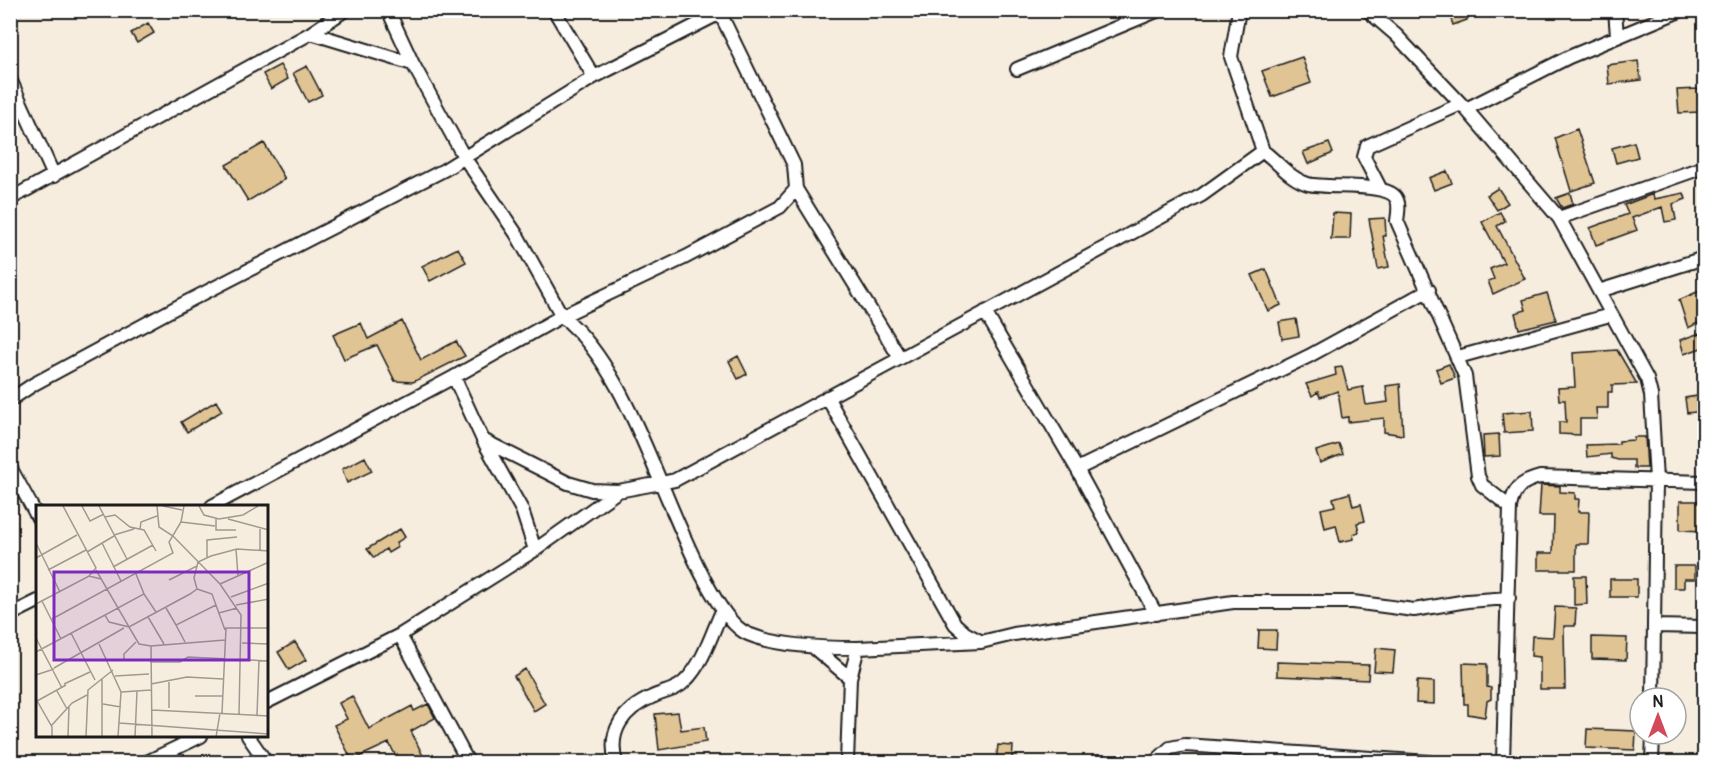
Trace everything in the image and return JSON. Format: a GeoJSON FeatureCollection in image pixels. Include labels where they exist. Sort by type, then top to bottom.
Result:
{"type":"FeatureCollection","features":[{"type":"Feature","properties":{"kind":"street"},"geometry":{"type":"LineString","coordinates":[[10,199],[311,33],[345,10]]}},
{"type":"Feature","properties":{"kind":"street"},"geometry":{"type":"LineString","coordinates":[[388,10],[413,64],[464,157],[517,235],[562,316],[579,330],[594,348],[633,416],[694,558],[723,611],[746,634],[813,647],[858,648],[945,644],[981,642],[1014,634],[1233,602],[1353,602],[1414,610],[1467,601],[1509,598]]}},
{"type":"Feature","properties":{"kind":"street"},"geometry":{"type":"LineString","coordinates":[[554,10],[594,77]]}},
{"type":"Feature","properties":{"kind":"street"},"geometry":{"type":"LineString","coordinates":[[1017,69],[1159,10]]}},
{"type":"Feature","properties":{"kind":"street"},"geometry":{"type":"LineString","coordinates":[[1239,10],[1231,57],[1263,151],[1295,178],[1306,183],[1342,188],[1380,188],[1396,197],[1399,204],[1397,221],[1466,376],[1478,476],[1482,485],[1509,507]]}},
{"type":"Feature","properties":{"kind":"street"},"geometry":{"type":"LineString","coordinates":[[1366,10],[1396,35],[1463,106],[1559,218],[1647,380],[1651,395],[1656,480],[1653,686]]}},
{"type":"Feature","properties":{"kind":"street"},"geometry":{"type":"LineString","coordinates":[[1615,10],[1617,36]]}},
{"type":"Feature","properties":{"kind":"street"},"geometry":{"type":"LineString","coordinates":[[1380,188],[1364,156],[1367,146],[1463,106],[1617,36],[1682,10]]}},
{"type":"Feature","properties":{"kind":"street"},"geometry":{"type":"LineString","coordinates":[[10,400],[41,380],[174,308],[444,170],[594,77],[723,12],[794,165],[796,189],[900,358]]}},
{"type":"Feature","properties":{"kind":"street"},"geometry":{"type":"LineString","coordinates":[[311,33],[413,64]]}},
{"type":"Feature","properties":{"kind":"street"},"geometry":{"type":"LineString","coordinates":[[10,79],[54,176]]}},
{"type":"Feature","properties":{"kind":"street"},"geometry":{"type":"LineString","coordinates":[[483,440],[568,483],[592,490],[618,491],[675,480],[707,465],[827,397],[1202,195],[1263,151]]}},
{"type":"Feature","properties":{"kind":"street"},"geometry":{"type":"LineString","coordinates":[[1559,218],[1704,167]]}},
{"type":"Feature","properties":{"kind":"street"},"geometry":{"type":"LineString","coordinates":[[214,505],[454,377],[562,316],[686,257],[780,207],[796,189]]}},
{"type":"Feature","properties":{"kind":"street"},"geometry":{"type":"LineString","coordinates":[[1599,291],[1704,258]]}},
{"type":"Feature","properties":{"kind":"street"},"geometry":{"type":"LineString","coordinates":[[1077,469],[1309,356],[1429,290]]}},
{"type":"Feature","properties":{"kind":"street"},"geometry":{"type":"LineString","coordinates":[[985,312],[1077,469],[1156,614]]}},
{"type":"Feature","properties":{"kind":"street"},"geometry":{"type":"LineString","coordinates":[[1458,357],[1610,315]]}},
{"type":"Feature","properties":{"kind":"street"},"geometry":{"type":"LineString","coordinates":[[454,377],[483,440],[522,510],[535,550]]}},
{"type":"Feature","properties":{"kind":"street"},"geometry":{"type":"LineString","coordinates":[[827,397],[955,624],[981,642]]}},
{"type":"Feature","properties":{"kind":"street"},"geometry":{"type":"LineString","coordinates":[[10,467],[36,514]]}},
{"type":"Feature","properties":{"kind":"street"},"geometry":{"type":"LineString","coordinates":[[1503,762],[1509,598],[1509,507],[1513,492],[1523,482],[1540,477],[1704,482]]}},
{"type":"Feature","properties":{"kind":"street"},"geometry":{"type":"LineString","coordinates":[[268,701],[400,635],[535,550],[618,491]]}},
{"type":"Feature","properties":{"kind":"street"},"geometry":{"type":"LineString","coordinates":[[10,615],[36,602]]}},
{"type":"Feature","properties":{"kind":"street"},"geometry":{"type":"LineString","coordinates":[[616,762],[615,732],[622,717],[652,697],[678,688],[688,678],[723,611]]}},
{"type":"Feature","properties":{"kind":"street"},"geometry":{"type":"LineString","coordinates":[[945,644],[955,624]]}},
{"type":"Feature","properties":{"kind":"street"},"geometry":{"type":"LineString","coordinates":[[1654,626],[1704,627]]}},
{"type":"Feature","properties":{"kind":"street"},"geometry":{"type":"LineString","coordinates":[[400,635],[468,762]]}},
{"type":"Feature","properties":{"kind":"street"},"geometry":{"type":"LineString","coordinates":[[813,647],[850,678]]}},
{"type":"Feature","properties":{"kind":"street"},"geometry":{"type":"LineString","coordinates":[[847,762],[850,678],[858,648]]}},
{"type":"Feature","properties":{"kind":"street"},"geometry":{"type":"LineString","coordinates":[[147,762],[197,737]]}},
{"type":"Feature","properties":{"kind":"street"},"geometry":{"type":"LineString","coordinates":[[249,737],[266,762]]}},
{"type":"Feature","properties":{"kind":"street"},"geometry":{"type":"LineString","coordinates":[[1155,762],[1170,748],[1185,745],[1429,762]]}},
{"type":"Feature","properties":{"kind":"street"},"geometry":{"type":"LineString","coordinates":[[1652,762],[1653,746]]}},
{"type":"Feature","properties":{"kind":"building"},"geometry":{"type":"Polygon","coordinates":[[[1464,10],[1467,20],[1453,25],[1449,13],[1464,10]]]}},
{"type":"Feature","properties":{"kind":"building"},"geometry":{"type":"Polygon","coordinates":[[[148,23],[154,33],[137,43],[131,33],[148,23]]]}},
{"type":"Feature","properties":{"kind":"building"},"geometry":{"type":"Polygon","coordinates":[[[1302,57],[1311,83],[1272,97],[1262,71],[1302,57]]]}},
{"type":"Feature","properties":{"kind":"building"},"geometry":{"type":"Polygon","coordinates":[[[1638,61],[1641,80],[1609,84],[1607,65],[1638,61]]]}},
{"type":"Feature","properties":{"kind":"building"},"geometry":{"type":"Polygon","coordinates":[[[280,65],[288,79],[271,89],[263,74],[280,65]]]}},
{"type":"Feature","properties":{"kind":"building"},"geometry":{"type":"Polygon","coordinates":[[[307,66],[322,95],[308,102],[293,73],[307,66]]]}},
{"type":"Feature","properties":{"kind":"building"},"geometry":{"type":"Polygon","coordinates":[[[1699,89],[1700,112],[1679,113],[1677,90],[1699,89]]]}},
{"type":"Feature","properties":{"kind":"building"},"geometry":{"type":"Polygon","coordinates":[[[1577,129],[1595,183],[1571,191],[1555,138],[1577,129]]]}},
{"type":"Feature","properties":{"kind":"building"},"geometry":{"type":"Polygon","coordinates":[[[1634,142],[1638,157],[1616,163],[1612,148],[1634,142]]]}},
{"type":"Feature","properties":{"kind":"building"},"geometry":{"type":"Polygon","coordinates":[[[264,143],[285,179],[248,201],[226,165],[264,143]]]}},
{"type":"Feature","properties":{"kind":"building"},"geometry":{"type":"Polygon","coordinates":[[[1329,143],[1333,153],[1308,164],[1303,152],[1329,143]]]}},
{"type":"Feature","properties":{"kind":"building"},"geometry":{"type":"Polygon","coordinates":[[[1447,171],[1452,183],[1434,190],[1429,178],[1447,171]]]}},
{"type":"Feature","properties":{"kind":"building"},"geometry":{"type":"Polygon","coordinates":[[[1498,188],[1508,203],[1497,210],[1487,195],[1498,188]]]}},
{"type":"Feature","properties":{"kind":"building"},"geometry":{"type":"Polygon","coordinates":[[[1570,193],[1573,204],[1562,208],[1556,198],[1570,193]]]}},
{"type":"Feature","properties":{"kind":"building"},"geometry":{"type":"Polygon","coordinates":[[[1684,193],[1686,199],[1673,204],[1676,220],[1665,222],[1662,207],[1632,218],[1637,230],[1596,245],[1590,228],[1628,214],[1624,205],[1653,194],[1654,199],[1684,193]]]}},
{"type":"Feature","properties":{"kind":"building"},"geometry":{"type":"Polygon","coordinates":[[[1500,212],[1505,221],[1497,226],[1525,279],[1493,294],[1488,281],[1494,279],[1490,269],[1504,263],[1482,222],[1500,212]]]}},
{"type":"Feature","properties":{"kind":"building"},"geometry":{"type":"Polygon","coordinates":[[[1333,213],[1351,214],[1350,239],[1331,239],[1333,213]]]}},
{"type":"Feature","properties":{"kind":"building"},"geometry":{"type":"Polygon","coordinates":[[[1385,218],[1386,236],[1383,236],[1389,267],[1378,269],[1369,219],[1385,218]]]}},
{"type":"Feature","properties":{"kind":"building"},"geometry":{"type":"Polygon","coordinates":[[[458,248],[466,262],[430,281],[422,266],[458,248]]]}},
{"type":"Feature","properties":{"kind":"building"},"geometry":{"type":"Polygon","coordinates":[[[1266,269],[1281,305],[1268,311],[1252,275],[1266,269]]]}},
{"type":"Feature","properties":{"kind":"building"},"geometry":{"type":"Polygon","coordinates":[[[1704,289],[1704,320],[1688,328],[1679,300],[1704,289]]]}},
{"type":"Feature","properties":{"kind":"building"},"geometry":{"type":"Polygon","coordinates":[[[1547,293],[1556,320],[1519,329],[1515,313],[1526,310],[1523,300],[1547,293]]]}},
{"type":"Feature","properties":{"kind":"building"},"geometry":{"type":"Polygon","coordinates":[[[1296,319],[1299,336],[1282,339],[1279,322],[1296,319]]]}},
{"type":"Feature","properties":{"kind":"building"},"geometry":{"type":"Polygon","coordinates":[[[402,321],[421,360],[456,341],[465,356],[413,382],[395,381],[377,345],[344,359],[333,335],[361,323],[368,339],[402,321]]]}},
{"type":"Feature","properties":{"kind":"building"},"geometry":{"type":"Polygon","coordinates":[[[1700,333],[1704,347],[1684,354],[1680,340],[1700,333]]]}},
{"type":"Feature","properties":{"kind":"building"},"geometry":{"type":"Polygon","coordinates":[[[1617,350],[1637,384],[1612,385],[1612,392],[1608,392],[1608,408],[1596,408],[1597,419],[1580,419],[1580,435],[1559,434],[1559,422],[1566,422],[1565,400],[1559,400],[1558,388],[1575,387],[1573,353],[1617,350]]]}},
{"type":"Feature","properties":{"kind":"building"},"geometry":{"type":"Polygon","coordinates":[[[738,356],[747,374],[738,379],[729,361],[738,356]]]}},
{"type":"Feature","properties":{"kind":"building"},"geometry":{"type":"Polygon","coordinates":[[[1449,364],[1455,378],[1441,383],[1436,369],[1449,364]]]}},
{"type":"Feature","properties":{"kind":"building"},"geometry":{"type":"Polygon","coordinates":[[[1342,367],[1348,390],[1363,387],[1366,405],[1388,402],[1386,386],[1400,384],[1403,435],[1384,432],[1384,418],[1348,422],[1348,417],[1342,418],[1338,391],[1320,397],[1318,392],[1312,396],[1306,384],[1336,375],[1335,368],[1342,367]]]}},
{"type":"Feature","properties":{"kind":"building"},"geometry":{"type":"Polygon","coordinates":[[[1704,395],[1704,411],[1687,413],[1685,398],[1704,395]]]}},
{"type":"Feature","properties":{"kind":"building"},"geometry":{"type":"Polygon","coordinates":[[[216,401],[222,411],[187,432],[181,422],[216,401]]]}},
{"type":"Feature","properties":{"kind":"building"},"geometry":{"type":"Polygon","coordinates":[[[1532,411],[1533,431],[1504,433],[1502,413],[1532,411]]]}},
{"type":"Feature","properties":{"kind":"building"},"geometry":{"type":"Polygon","coordinates":[[[1499,434],[1500,456],[1484,457],[1483,435],[1499,434]]]}},
{"type":"Feature","properties":{"kind":"building"},"geometry":{"type":"Polygon","coordinates":[[[1634,437],[1645,437],[1647,468],[1634,468],[1634,460],[1618,460],[1611,458],[1611,454],[1587,457],[1586,445],[1619,444],[1619,441],[1634,440],[1634,437]]]}},
{"type":"Feature","properties":{"kind":"building"},"geometry":{"type":"Polygon","coordinates":[[[1339,444],[1343,454],[1320,463],[1316,451],[1339,444]]]}},
{"type":"Feature","properties":{"kind":"building"},"geometry":{"type":"Polygon","coordinates":[[[365,457],[372,471],[347,483],[342,469],[365,457]]]}},
{"type":"Feature","properties":{"kind":"building"},"geometry":{"type":"Polygon","coordinates":[[[1541,485],[1560,486],[1560,492],[1575,493],[1575,499],[1579,499],[1578,512],[1589,512],[1588,544],[1576,544],[1576,570],[1538,570],[1538,553],[1553,553],[1554,516],[1539,516],[1541,485]]]}},
{"type":"Feature","properties":{"kind":"building"},"geometry":{"type":"Polygon","coordinates":[[[1350,493],[1353,506],[1361,504],[1365,521],[1357,523],[1359,532],[1353,534],[1354,539],[1340,542],[1336,525],[1325,528],[1321,509],[1335,506],[1333,498],[1350,493]]]}},
{"type":"Feature","properties":{"kind":"building"},"geometry":{"type":"Polygon","coordinates":[[[1680,501],[1704,501],[1704,531],[1680,530],[1680,501]]]}},
{"type":"Feature","properties":{"kind":"building"},"geometry":{"type":"Polygon","coordinates":[[[400,529],[405,537],[396,543],[398,547],[388,553],[386,549],[374,558],[367,549],[400,529]]]}},
{"type":"Feature","properties":{"kind":"building"},"geometry":{"type":"Polygon","coordinates":[[[1674,566],[1695,566],[1695,579],[1684,579],[1684,588],[1674,588],[1674,566]]]}},
{"type":"Feature","properties":{"kind":"building"},"geometry":{"type":"Polygon","coordinates":[[[1574,576],[1586,576],[1587,604],[1574,605],[1574,576]]]}},
{"type":"Feature","properties":{"kind":"building"},"geometry":{"type":"Polygon","coordinates":[[[1610,579],[1637,579],[1637,597],[1610,597],[1610,579]]]}},
{"type":"Feature","properties":{"kind":"building"},"geometry":{"type":"Polygon","coordinates":[[[1555,607],[1576,608],[1575,626],[1564,626],[1565,689],[1540,689],[1540,657],[1531,656],[1532,636],[1553,637],[1555,607]]]}},
{"type":"Feature","properties":{"kind":"building"},"geometry":{"type":"Polygon","coordinates":[[[1259,630],[1277,630],[1276,649],[1258,648],[1259,630]]]}},
{"type":"Feature","properties":{"kind":"building"},"geometry":{"type":"Polygon","coordinates":[[[1592,637],[1627,638],[1626,660],[1592,659],[1592,637]]]}},
{"type":"Feature","properties":{"kind":"building"},"geometry":{"type":"Polygon","coordinates":[[[295,642],[306,660],[289,670],[278,652],[295,642]]]}},
{"type":"Feature","properties":{"kind":"building"},"geometry":{"type":"Polygon","coordinates":[[[1376,648],[1395,650],[1393,672],[1374,671],[1376,648]]]}},
{"type":"Feature","properties":{"kind":"building"},"geometry":{"type":"Polygon","coordinates":[[[1277,662],[1369,665],[1368,680],[1277,676],[1277,662]]]}},
{"type":"Feature","properties":{"kind":"building"},"geometry":{"type":"Polygon","coordinates":[[[1463,663],[1487,664],[1487,687],[1491,688],[1491,699],[1487,701],[1485,717],[1468,714],[1468,704],[1464,704],[1463,663]]]}},
{"type":"Feature","properties":{"kind":"building"},"geometry":{"type":"Polygon","coordinates":[[[525,669],[545,704],[534,711],[514,676],[525,669]]]}},
{"type":"Feature","properties":{"kind":"building"},"geometry":{"type":"Polygon","coordinates":[[[1417,681],[1434,682],[1434,704],[1416,703],[1417,681]]]}},
{"type":"Feature","properties":{"kind":"building"},"geometry":{"type":"Polygon","coordinates":[[[352,696],[369,729],[412,706],[414,711],[428,704],[435,718],[411,731],[426,762],[399,762],[389,743],[352,760],[334,725],[347,719],[339,703],[352,696]]]}},
{"type":"Feature","properties":{"kind":"building"},"geometry":{"type":"Polygon","coordinates":[[[678,712],[681,730],[704,727],[706,742],[659,750],[655,714],[678,712]]]}},
{"type":"Feature","properties":{"kind":"building"},"geometry":{"type":"Polygon","coordinates":[[[1587,729],[1628,731],[1628,746],[1635,746],[1635,750],[1586,748],[1587,729]]]}},
{"type":"Feature","properties":{"kind":"building"},"geometry":{"type":"Polygon","coordinates":[[[998,745],[1013,746],[1012,762],[996,762],[998,745]]]}}]}
